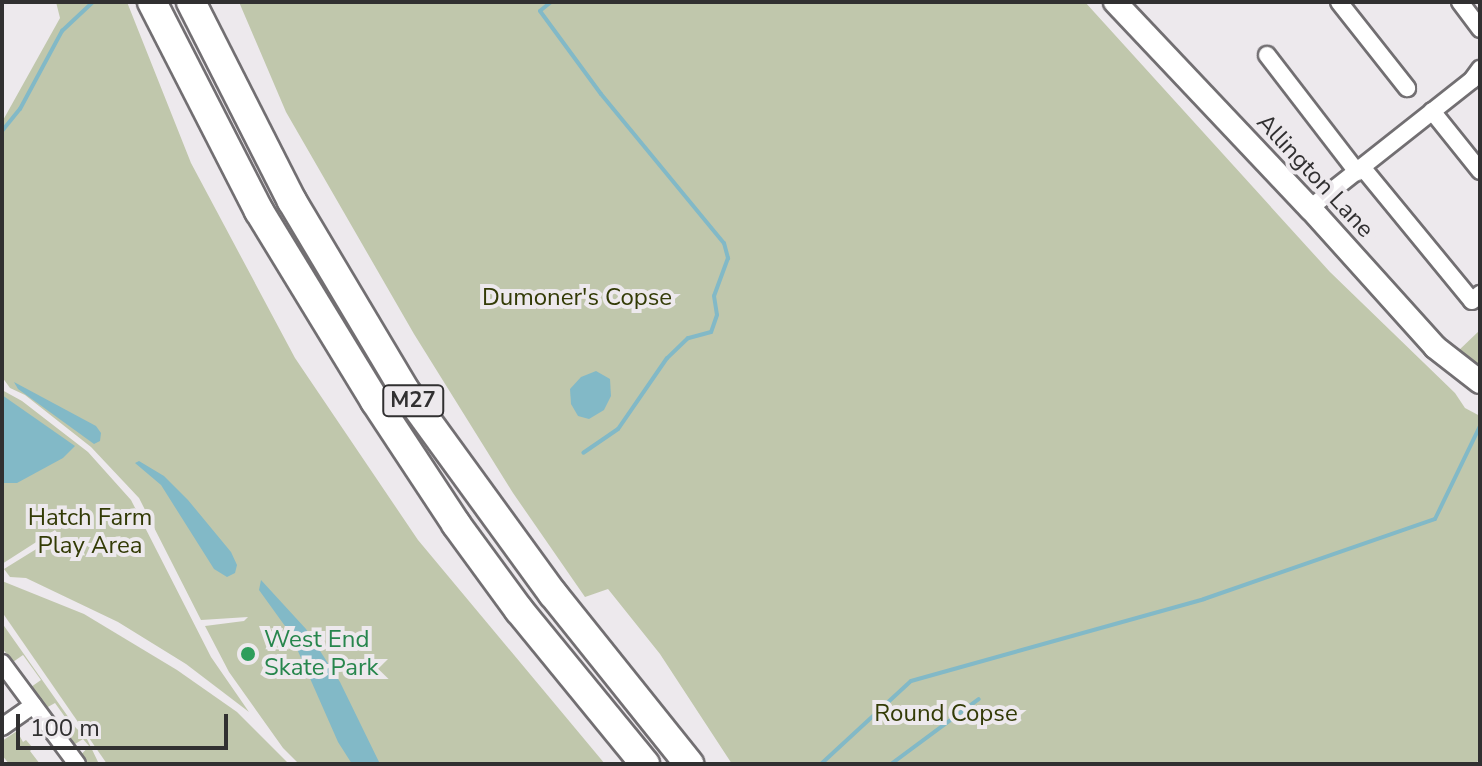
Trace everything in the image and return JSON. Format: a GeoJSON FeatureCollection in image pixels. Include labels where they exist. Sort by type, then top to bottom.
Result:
{"type":"FeatureCollection","features":[{"type":"Feature","properties":{"kind":"highway","name":"M27"},"geometry":{"type":"LineString","coordinates":[[152,2],[259,211],[375,401],[456,524],[519,610],[645,764]]}},
{"type":"Feature","properties":{"kind":"highway","name":"M27"},"geometry":{"type":"LineString","coordinates":[[191,2],[292,201],[406,392],[553,594],[689,764]]}},
{"type":"Feature","properties":{"kind":"street","name":"Allington Lane"},"geometry":{"type":"LineString","coordinates":[[1115,2],[1310,208],[1435,347],[1480,382]]}},
{"type":"Feature","properties":{"kind":"street"},"geometry":{"type":"LineString","coordinates":[[1339,2],[1407,88]]}},
{"type":"Feature","properties":{"kind":"street"},"geometry":{"type":"LineString","coordinates":[[1460,2],[1480,29]]}},
{"type":"Feature","properties":{"kind":"street"},"geometry":{"type":"LineString","coordinates":[[1267,55],[1472,301],[1480,294]]}},
{"type":"Feature","properties":{"kind":"street"},"geometry":{"type":"LineString","coordinates":[[1310,208],[1432,111],[1477,80]]}},
{"type":"Feature","properties":{"kind":"street"},"geometry":{"type":"LineString","coordinates":[[1432,111],[1480,171]]}},
{"type":"Feature","properties":{"kind":"street"},"geometry":{"type":"LineString","coordinates":[[2,663],[77,764]]}},
{"type":"Feature","properties":{"kind":"street"},"geometry":{"type":"LineString","coordinates":[[2,727],[33,705]]}},
{"type":"Feature","properties":{"kind":"green space"},"geometry":{"type":"Polygon","coordinates":[[[56,2],[127,2],[191,163],[295,358],[418,540],[605,764],[299,764],[283,748],[229,672],[205,626],[244,621],[248,617],[201,620],[139,498],[91,447],[25,395],[10,388],[2,377],[2,122],[60,18],[56,2]]]}},
{"type":"Feature","properties":{"kind":"green space"},"geometry":{"type":"Polygon","coordinates":[[[239,2],[1085,2],[1330,272],[1455,393],[1465,408],[1480,416],[1480,759],[1475,764],[732,764],[660,654],[608,589],[585,597],[513,493],[414,334],[286,112],[239,2]]]}},
{"type":"Feature","properties":{"kind":"green space"},"geometry":{"type":"Polygon","coordinates":[[[1480,330],[1480,370],[1456,353],[1480,330]]]}},
{"type":"Feature","properties":{"kind":"green space","name":"Hatch Farm Play Area"},"geometry":{"type":"Polygon","coordinates":[[[2,390],[22,401],[88,452],[131,500],[211,657],[249,712],[186,664],[118,622],[26,578],[10,577],[4,569],[59,535],[55,530],[2,564],[2,390]]]}},
{"type":"Feature","properties":{"kind":"green space"},"geometry":{"type":"Polygon","coordinates":[[[2,581],[84,614],[177,670],[237,712],[289,764],[107,764],[2,612],[2,581]]]}},
{"type":"Feature","properties":{"kind":"green space"},"geometry":{"type":"Polygon","coordinates":[[[2,623],[76,728],[86,737],[99,764],[85,764],[79,757],[89,746],[83,739],[72,746],[65,735],[73,729],[67,720],[58,726],[56,723],[65,717],[55,703],[46,708],[31,687],[41,680],[23,655],[13,662],[2,648],[2,623]]]}},
{"type":"Feature","properties":{"kind":"green space"},"geometry":{"type":"Polygon","coordinates":[[[17,731],[23,742],[26,740],[33,748],[30,751],[40,764],[9,764],[2,755],[2,741],[17,731]]]}},
{"type":"Feature","properties":{"kind":"water"},"geometry":{"type":"Polygon","coordinates":[[[596,371],[610,379],[611,396],[604,410],[589,419],[578,416],[571,404],[570,389],[581,377],[596,371]]]}},
{"type":"Feature","properties":{"kind":"water"},"geometry":{"type":"Polygon","coordinates":[[[14,382],[96,426],[101,433],[100,441],[94,444],[18,389],[14,382]]]}},
{"type":"Feature","properties":{"kind":"water"},"geometry":{"type":"Polygon","coordinates":[[[2,395],[75,446],[63,458],[17,483],[2,483],[2,395]]]}},
{"type":"Feature","properties":{"kind":"water"},"geometry":{"type":"Polygon","coordinates":[[[139,461],[164,476],[188,500],[231,552],[237,565],[235,573],[227,577],[214,569],[161,485],[135,463],[139,461]]]}},
{"type":"Feature","properties":{"kind":"water"},"geometry":{"type":"Polygon","coordinates":[[[261,580],[306,629],[340,682],[380,764],[352,764],[338,742],[290,633],[259,590],[261,580]]]}},
{"type":"Feature","properties":{"kind":"waterway"},"geometry":{"type":"LineString","coordinates":[[2,131],[20,109],[62,31],[93,2]]}},
{"type":"Feature","properties":{"kind":"waterway"},"geometry":{"type":"LineString","coordinates":[[551,2],[540,11],[601,94],[724,243],[728,258],[714,296],[717,315],[711,332],[688,338],[667,358],[618,429],[583,453]]}},
{"type":"Feature","properties":{"kind":"waterway"},"geometry":{"type":"LineString","coordinates":[[821,764],[911,681],[1204,599],[1435,519],[1480,426]]}},
{"type":"Feature","properties":{"kind":"waterway"},"geometry":{"type":"LineString","coordinates":[[891,764],[979,699]]}},
{"type":"Feature","properties":{"kind":"place","name":"West End Skate Park"},"geometry":{"type":"Point","coordinates":[248,654]}},
{"type":"Feature","properties":{"kind":"park label","name":"Dumoner's Copse"},"geometry":{"type":"Point","coordinates":[577,298]}},
{"type":"Feature","properties":{"kind":"park label","name":"Round Copse"},"geometry":{"type":"Point","coordinates":[946,714]}}]}
